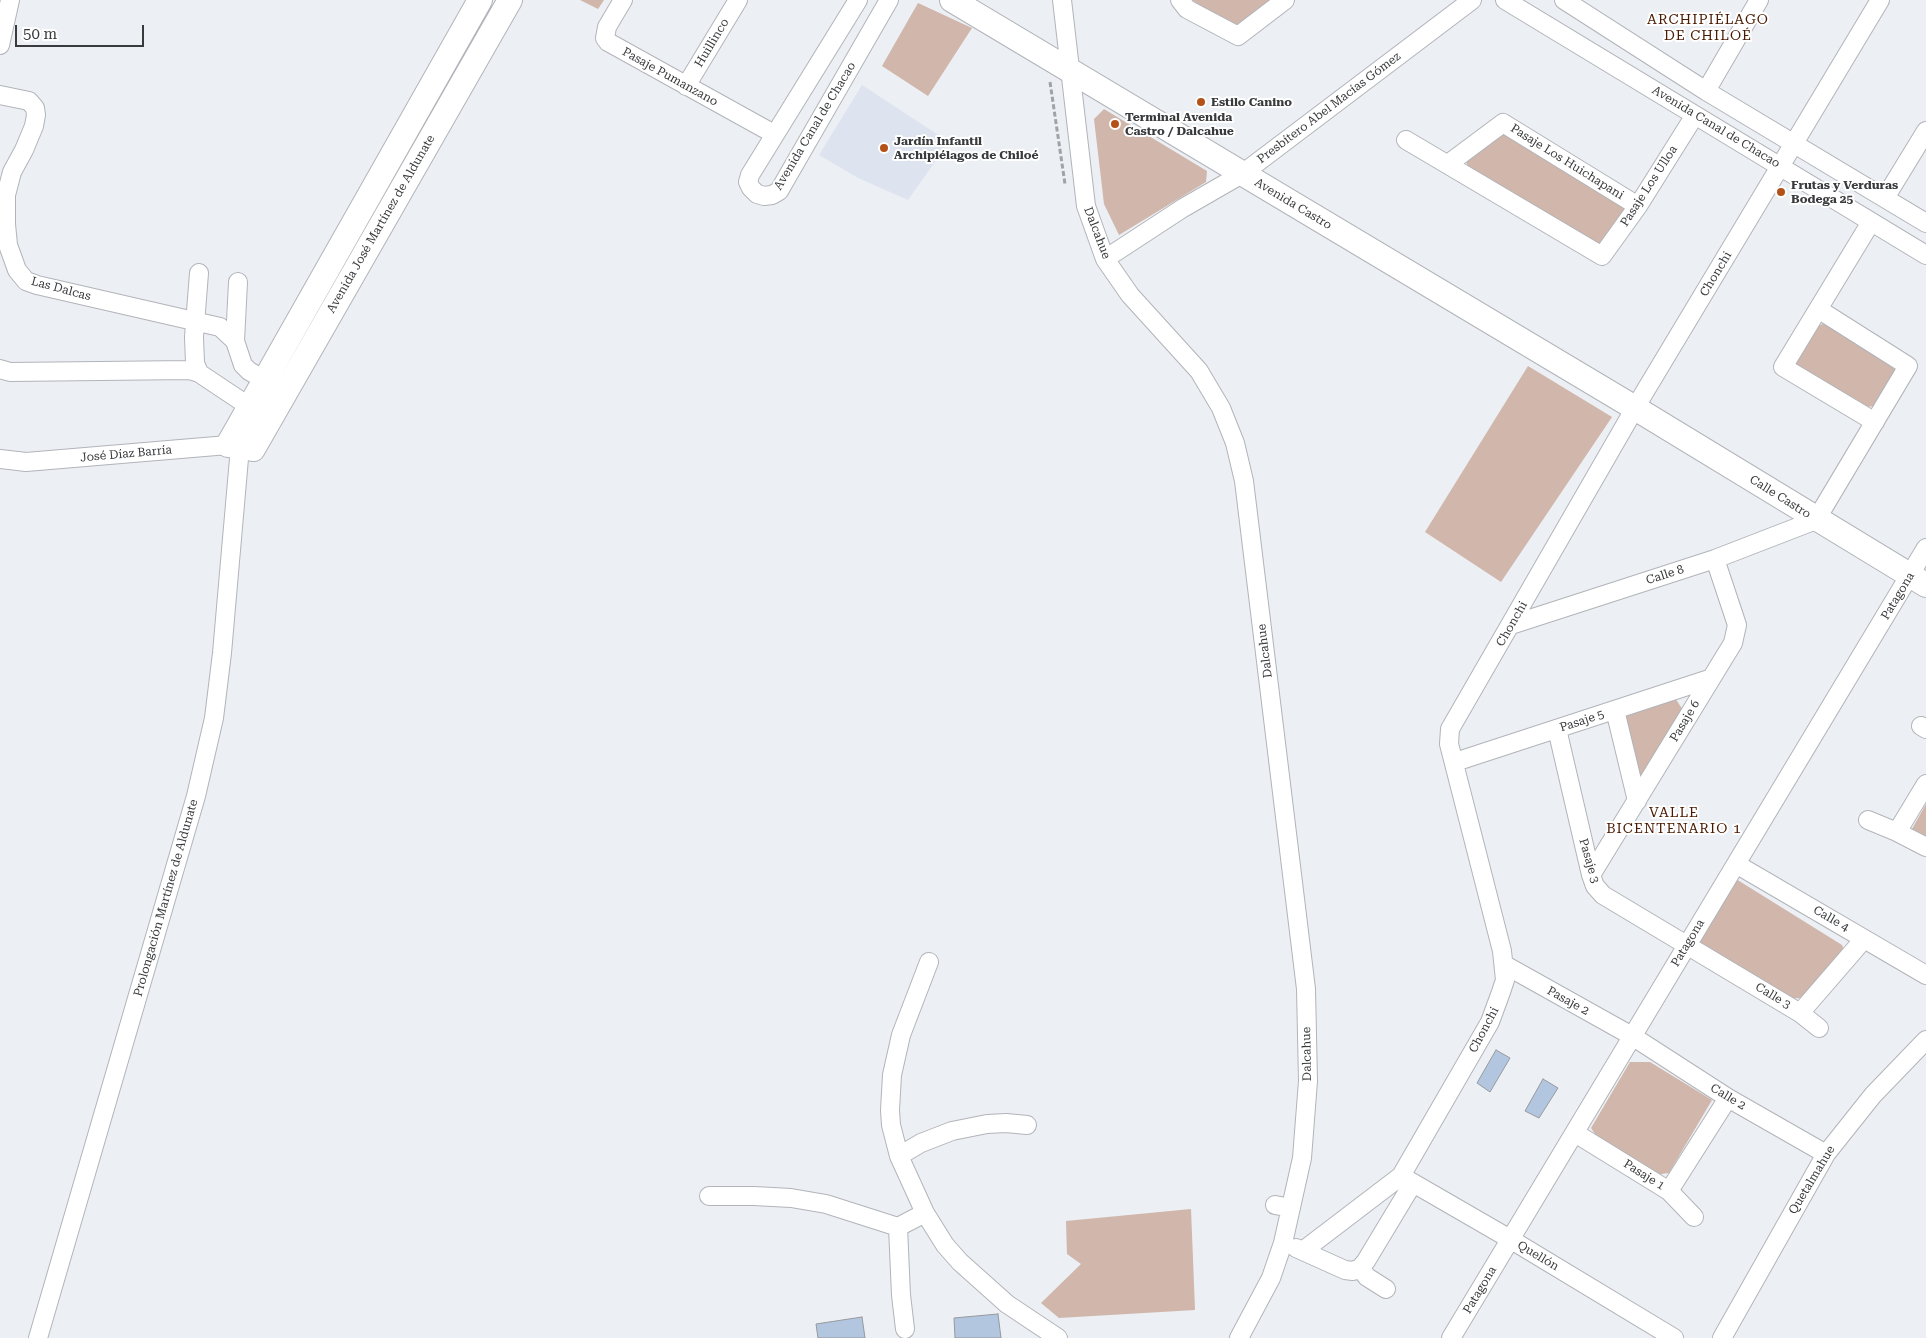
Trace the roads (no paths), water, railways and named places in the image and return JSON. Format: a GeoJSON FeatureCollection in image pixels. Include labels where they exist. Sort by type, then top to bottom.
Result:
{"type":"FeatureCollection","features":[{"type":"Feature","properties":{"kind":"street"},"geometry":{"type":"LineString","coordinates":[[0,45],[10,0]]}},
{"type":"Feature","properties":{"kind":"street","name":"Avenida José Martínez de Aldunate"},"geometry":{"type":"LineString","coordinates":[[240,447],[250,407],[480,0]]}},
{"type":"Feature","properties":{"kind":"street","name":"Avenida José Martínez de Aldunate"},"geometry":{"type":"LineString","coordinates":[[240,447],[510,0]]}},
{"type":"Feature","properties":{"kind":"street","name":"Pasaje Pumanzano"},"geometry":{"type":"LineString","coordinates":[[623,0],[607,27],[605,38],[608,42],[774,134]]}},
{"type":"Feature","properties":{"kind":"street","name":"Huillinco"},"geometry":{"type":"LineString","coordinates":[[686,86],[738,0]]}},
{"type":"Feature","properties":{"kind":"street","name":"Avenida Canal de Chacao"},"geometry":{"type":"LineString","coordinates":[[858,0],[750,175],[748,182],[757,194],[764,196],[772,195],[779,191],[889,0]]}},
{"type":"Feature","properties":{"kind":"street","name":"Avenida Castro"},"geometry":{"type":"LineString","coordinates":[[952,0],[1634,408]]}},
{"type":"Feature","properties":{"kind":"street","name":"Dalcahue"},"geometry":{"type":"LineString","coordinates":[[1062,0],[1086,206],[1105,259],[1130,295],[1199,371],[1225,417],[1235,443],[1244,481],[1306,989],[1308,1081],[1302,1158],[1283,1207],[1283,1243],[1271,1278],[1239,1338]]}},
{"type":"Feature","properties":{"kind":"street"},"geometry":{"type":"LineString","coordinates":[[1180,0],[1187,9],[1238,36],[1285,0]]}},
{"type":"Feature","properties":{"kind":"street","name":"Presbítero Abel Macías Gómez"},"geometry":{"type":"LineString","coordinates":[[1105,259],[1183,208],[1242,174],[1472,0]]}},
{"type":"Feature","properties":{"kind":"street","name":"Avenida Canal de Chacao"},"geometry":{"type":"LineString","coordinates":[[1505,0],[1926,255]]}},
{"type":"Feature","properties":{"kind":"street","name":"Avenida Canal de Chacao"},"geometry":{"type":"LineString","coordinates":[[1564,0],[1706,91],[1926,223]]}},
{"type":"Feature","properties":{"kind":"street"},"geometry":{"type":"LineString","coordinates":[[1706,91],[1759,0]]}},
{"type":"Feature","properties":{"kind":"street","name":"Chonchi"},"geometry":{"type":"LineString","coordinates":[[1304,1250],[1407,1180],[1490,1022],[1503,986],[1504,965],[1450,744],[1450,729],[1634,408],[1880,0]]}},
{"type":"Feature","properties":{"kind":"street","name":"Las Dalcas"},"geometry":{"type":"LineString","coordinates":[[0,96],[29,101],[36,115],[34,126],[24,150],[12,172],[6,195],[8,245],[17,270],[26,281],[195,322],[210,323],[220,327],[235,340]]}},
{"type":"Feature","properties":{"kind":"street","name":"Pasaje Los Ulloa"},"geometry":{"type":"LineString","coordinates":[[1448,164],[1602,256],[1638,206],[1695,115]]}},
{"type":"Feature","properties":{"kind":"street","name":"Pasaje Los Huichapani"},"geometry":{"type":"LineString","coordinates":[[1448,164],[1503,123],[1638,206]]}},
{"type":"Feature","properties":{"kind":"street"},"geometry":{"type":"LineString","coordinates":[[1885,198],[1926,131]]}},
{"type":"Feature","properties":{"kind":"street"},"geometry":{"type":"LineString","coordinates":[[1406,140],[1448,164]]}},
{"type":"Feature","properties":{"kind":"street"},"geometry":{"type":"LineString","coordinates":[[1870,222],[1783,367],[1875,422]]}},
{"type":"Feature","properties":{"kind":"street"},"geometry":{"type":"LineString","coordinates":[[194,371],[199,273]]}},
{"type":"Feature","properties":{"kind":"street"},"geometry":{"type":"LineString","coordinates":[[238,282],[235,340],[243,365],[249,371],[265,380]]}},
{"type":"Feature","properties":{"kind":"street"},"geometry":{"type":"LineString","coordinates":[[1816,520],[1908,366],[1818,309]]}},
{"type":"Feature","properties":{"kind":"street"},"geometry":{"type":"LineString","coordinates":[[0,369],[10,372],[194,371],[250,407]]}},
{"type":"Feature","properties":{"kind":"street","name":"Calle Castro"},"geometry":{"type":"LineString","coordinates":[[1634,408],[1918,581]]}},
{"type":"Feature","properties":{"kind":"street","name":"José Díaz Barría"},"geometry":{"type":"LineString","coordinates":[[0,459],[26,462],[240,447]]}},
{"type":"Feature","properties":{"kind":"street","name":"Prolongación Martínez de Aldunate"},"geometry":{"type":"LineString","coordinates":[[38,1338],[196,796],[214,718],[222,653],[240,447]]}},
{"type":"Feature","properties":{"kind":"street","name":"Calle 8"},"geometry":{"type":"LineString","coordinates":[[1511,625],[1715,559],[1816,520]]}},
{"type":"Feature","properties":{"kind":"street","name":"Patagona"},"geometry":{"type":"LineString","coordinates":[[1451,1338],[1736,864],[1918,581],[1926,548]]}},
{"type":"Feature","properties":{"kind":"street","name":"Pasaje 6"},"geometry":{"type":"LineString","coordinates":[[1591,875],[1709,679],[1733,643],[1736,625],[1715,559]]}},
{"type":"Feature","properties":{"kind":"street","name":"Pasaje 5"},"geometry":{"type":"LineString","coordinates":[[1455,762],[1709,679]]}},
{"type":"Feature","properties":{"kind":"street"},"geometry":{"type":"LineString","coordinates":[[1615,710],[1637,801]]}},
{"type":"Feature","properties":{"kind":"street","name":"Pasaje 3"},"geometry":{"type":"LineString","coordinates":[[1557,729],[1595,886],[1603,895],[1688,945]]}},
{"type":"Feature","properties":{"kind":"street"},"geometry":{"type":"LineString","coordinates":[[1897,832],[1926,784]]}},
{"type":"Feature","properties":{"kind":"street"},"geometry":{"type":"LineString","coordinates":[[1868,820],[1926,847]]}},
{"type":"Feature","properties":{"kind":"street","name":"Calle 4"},"geometry":{"type":"LineString","coordinates":[[1736,864],[1926,975]]}},
{"type":"Feature","properties":{"kind":"street","name":"Calle 3"},"geometry":{"type":"LineString","coordinates":[[1688,945],[1800,1013],[1864,939]]}},
{"type":"Feature","properties":{"kind":"street"},"geometry":{"type":"LineString","coordinates":[[929,962],[901,1035],[892,1075],[890,1110],[899,1156],[925,1213],[945,1245],[973,1275],[1007,1304],[1058,1338]]}},
{"type":"Feature","properties":{"kind":"street","name":"Pasaje 2"},"geometry":{"type":"LineString","coordinates":[[1504,965],[1632,1036]]}},
{"type":"Feature","properties":{"kind":"street"},"geometry":{"type":"LineString","coordinates":[[1800,1013],[1819,1028]]}},
{"type":"Feature","properties":{"kind":"street","name":"Calle 2"},"geometry":{"type":"LineString","coordinates":[[1632,1036],[1728,1098],[1826,1154]]}},
{"type":"Feature","properties":{"kind":"street","name":"Quetalmahue"},"geometry":{"type":"LineString","coordinates":[[1722,1338],[1826,1154],[1873,1095],[1926,1040]]}},
{"type":"Feature","properties":{"kind":"street","name":"Pasaje 1"},"geometry":{"type":"LineString","coordinates":[[1575,1133],[1669,1191],[1728,1098]]}},
{"type":"Feature","properties":{"kind":"street"},"geometry":{"type":"LineString","coordinates":[[899,1156],[938,1135],[962,1128],[987,1124],[1027,1125]]}},
{"type":"Feature","properties":{"kind":"street"},"geometry":{"type":"LineString","coordinates":[[1283,1243],[1304,1250],[1345,1270],[1360,1268],[1366,1261],[1407,1180]]}},
{"type":"Feature","properties":{"kind":"street","name":"Quellón"},"geometry":{"type":"LineString","coordinates":[[1407,1180],[1510,1239],[1674,1338]]}},
{"type":"Feature","properties":{"kind":"street"},"geometry":{"type":"LineString","coordinates":[[1669,1191],[1694,1217]]}},
{"type":"Feature","properties":{"kind":"street"},"geometry":{"type":"LineString","coordinates":[[709,1196],[791,1198],[826,1204],[898,1226],[925,1213]]}},
{"type":"Feature","properties":{"kind":"street"},"geometry":{"type":"LineString","coordinates":[[898,1226],[898,1261],[905,1329]]}},
{"type":"Feature","properties":{"kind":"street"},"geometry":{"type":"LineString","coordinates":[[1360,1268],[1367,1277],[1386,1289]]}},
{"type":"Feature","properties":{"kind":"place","name":"Estilo Canino"},"geometry":{"type":"Point","coordinates":[1201,102]}},
{"type":"Feature","properties":{"kind":"place","name":"Terminal Avenida Castro / Dalcahue"},"geometry":{"type":"Point","coordinates":[1115,124]}},
{"type":"Feature","properties":{"kind":"place","name":"Jardín Infantil Archipiélagos de Chiloé"},"geometry":{"type":"Point","coordinates":[884,148]}},
{"type":"Feature","properties":{"kind":"place","name":"Frutas y Verduras Bodega 25"},"geometry":{"type":"Point","coordinates":[1781,192]}},
{"type":"Feature","properties":{"kind":"district","name":"ARCHIPIÉLAGO DE CHILOÉ"},"geometry":{"type":"Point","coordinates":[1708,28]}},
{"type":"Feature","properties":{"kind":"district","name":"VALLE BICENTENARIO 1"},"geometry":{"type":"Point","coordinates":[1674,822]}}]}
